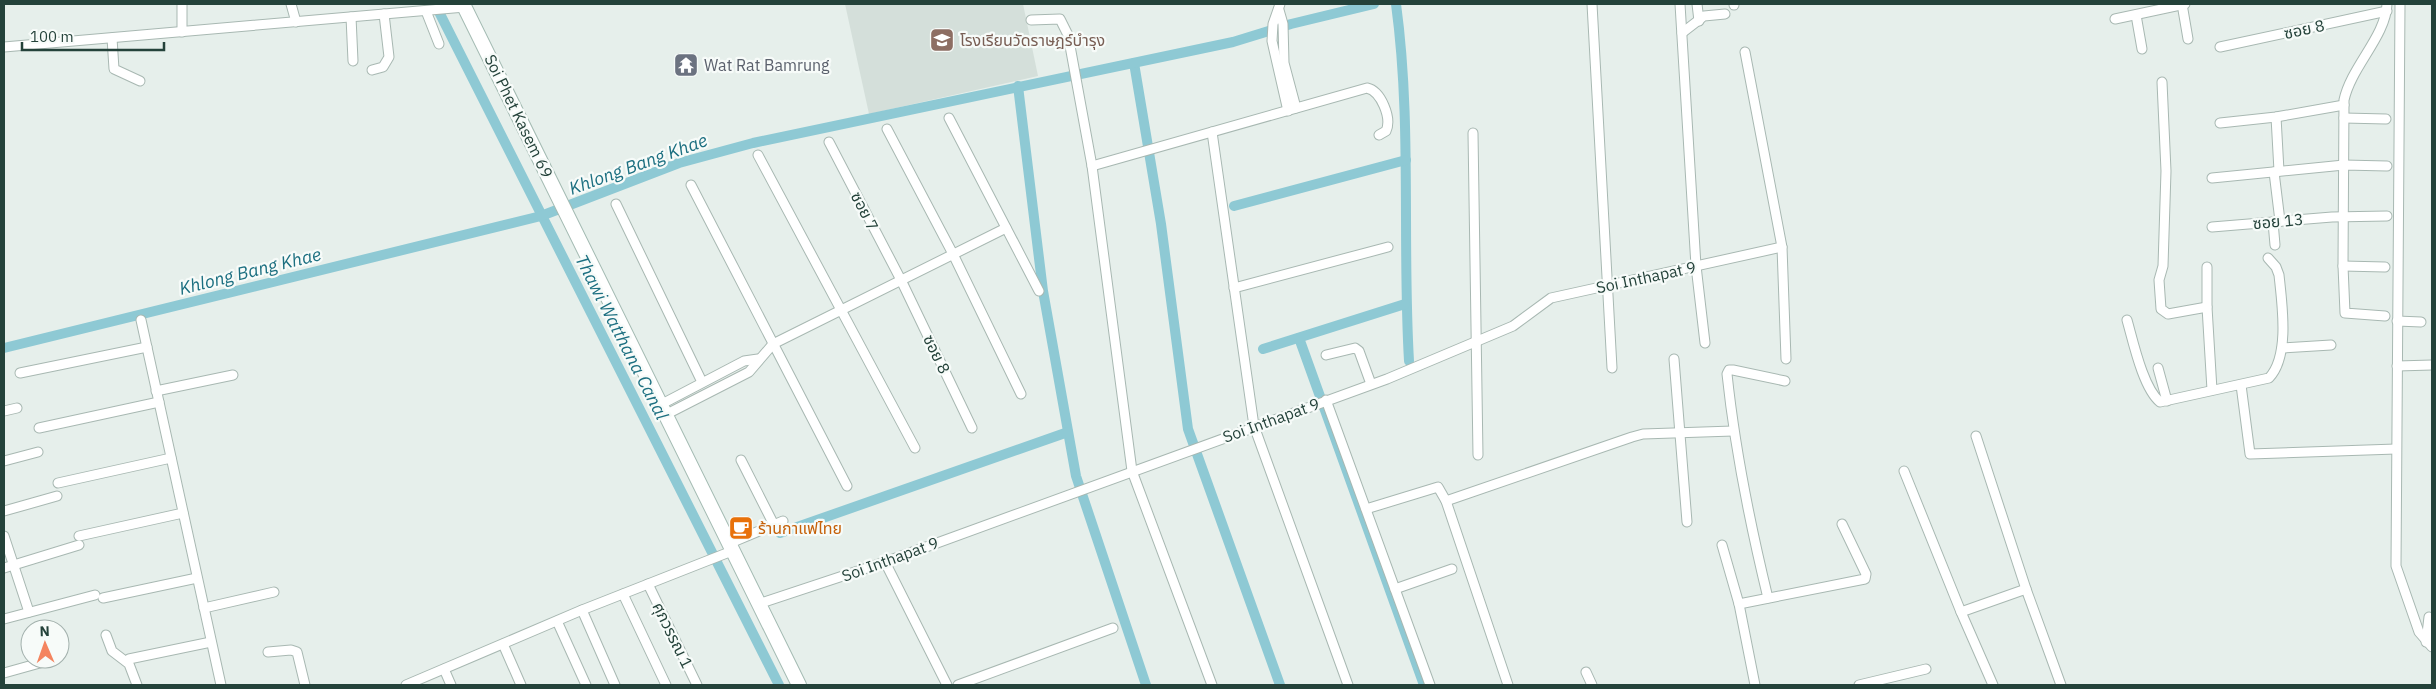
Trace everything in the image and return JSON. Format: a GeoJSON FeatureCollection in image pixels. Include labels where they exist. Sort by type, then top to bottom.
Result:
{"type":"FeatureCollection","features":[{"type":"Feature","properties":{"kind":"main road","name":"Soi Phet Kasem 69"},"geometry":{"type":"LineString","coordinates":[[461,6],[573,225],[729,550],[799,685]]}},
{"type":"Feature","properties":{"kind":"street"},"geometry":{"type":"LineString","coordinates":[[182,4],[182,32]]}},
{"type":"Feature","properties":{"kind":"street"},"geometry":{"type":"LineString","coordinates":[[291,4],[296,22]]}},
{"type":"Feature","properties":{"kind":"street"},"geometry":{"type":"LineString","coordinates":[[1592,4],[1612,368]]}},
{"type":"Feature","properties":{"kind":"street"},"geometry":{"type":"LineString","coordinates":[[1680,4],[1696,266],[1705,343]]}},
{"type":"Feature","properties":{"kind":"street"},"geometry":{"type":"LineString","coordinates":[[1697,4],[1699,21]]}},
{"type":"Feature","properties":{"kind":"street"},"geometry":{"type":"LineString","coordinates":[[2115,19],[2183,4],[2188,39]]}},
{"type":"Feature","properties":{"kind":"street"},"geometry":{"type":"LineString","coordinates":[[2400,4],[2396,566],[2419,632],[2429,644]]}},
{"type":"Feature","properties":{"kind":"street"},"geometry":{"type":"LineString","coordinates":[[4,47],[427,11],[461,6]]}},
{"type":"Feature","properties":{"kind":"street"},"geometry":{"type":"LineString","coordinates":[[1280,7],[1273,24],[1272,41],[1292,110]]}},
{"type":"Feature","properties":{"kind":"street"},"geometry":{"type":"LineString","coordinates":[[1280,7],[1283,24],[1280,64]]}},
{"type":"Feature","properties":{"kind":"street"},"geometry":{"type":"LineString","coordinates":[[2385,316],[2347,314],[2343,266],[2344,105],[2346,88],[2387,7]]}},
{"type":"Feature","properties":{"kind":"street","name":"ซอย 8"},"geometry":{"type":"LineString","coordinates":[[2220,47],[2387,7]]}},
{"type":"Feature","properties":{"kind":"street"},"geometry":{"type":"LineString","coordinates":[[427,11],[439,44]]}},
{"type":"Feature","properties":{"kind":"street"},"geometry":{"type":"LineString","coordinates":[[372,70],[383,66],[389,56],[384,14]]}},
{"type":"Feature","properties":{"kind":"street"},"geometry":{"type":"LineString","coordinates":[[1682,32],[1709,14],[1725,14]]}},
{"type":"Feature","properties":{"kind":"street"},"geometry":{"type":"LineString","coordinates":[[2136,15],[2142,49]]}},
{"type":"Feature","properties":{"kind":"street"},"geometry":{"type":"LineString","coordinates":[[350,17],[353,61]]}},
{"type":"Feature","properties":{"kind":"street"},"geometry":{"type":"LineString","coordinates":[[1031,20],[1060,20],[1068,35],[1092,166],[1132,470],[1212,685]]}},
{"type":"Feature","properties":{"kind":"street"},"geometry":{"type":"LineString","coordinates":[[112,38],[114,70],[140,81]]}},
{"type":"Feature","properties":{"kind":"street"},"geometry":{"type":"LineString","coordinates":[[1745,52],[1782,247],[1786,359]]}},
{"type":"Feature","properties":{"kind":"street"},"geometry":{"type":"LineString","coordinates":[[2162,82],[2166,171],[2163,266],[2159,280],[2161,309],[2168,314],[2206,307]]}},
{"type":"Feature","properties":{"kind":"street"},"geometry":{"type":"LineString","coordinates":[[1092,166],[1365,88],[1372,89],[1379,95],[1388,124],[1386,131],[1379,135]]}},
{"type":"Feature","properties":{"kind":"street"},"geometry":{"type":"LineString","coordinates":[[2220,123],[2276,117],[2344,105]]}},
{"type":"Feature","properties":{"kind":"street"},"geometry":{"type":"LineString","coordinates":[[2275,246],[2276,117]]}},
{"type":"Feature","properties":{"kind":"street"},"geometry":{"type":"LineString","coordinates":[[948,118],[1039,291]]}},
{"type":"Feature","properties":{"kind":"street"},"geometry":{"type":"LineString","coordinates":[[2344,118],[2386,119]]}},
{"type":"Feature","properties":{"kind":"street"},"geometry":{"type":"LineString","coordinates":[[887,129],[953,254],[1021,394]]}},
{"type":"Feature","properties":{"kind":"street"},"geometry":{"type":"LineString","coordinates":[[1212,132],[1254,426],[1348,685]]}},
{"type":"Feature","properties":{"kind":"street"},"geometry":{"type":"LineString","coordinates":[[1474,133],[1478,455]]}},
{"type":"Feature","properties":{"kind":"street","name":"ซอย 7"},"geometry":{"type":"LineString","coordinates":[[829,142],[901,280]]}},
{"type":"Feature","properties":{"kind":"street"},"geometry":{"type":"LineString","coordinates":[[758,155],[915,448]]}},
{"type":"Feature","properties":{"kind":"street"},"geometry":{"type":"LineString","coordinates":[[2212,178],[2344,165],[2387,166]]}},
{"type":"Feature","properties":{"kind":"street"},"geometry":{"type":"LineString","coordinates":[[691,185],[847,486]]}},
{"type":"Feature","properties":{"kind":"street"},"geometry":{"type":"LineString","coordinates":[[616,204],[702,382]]}},
{"type":"Feature","properties":{"kind":"street","name":"ซอย 13"},"geometry":{"type":"LineString","coordinates":[[2212,227],[2344,216],[2387,216]]}},
{"type":"Feature","properties":{"kind":"street"},"geometry":{"type":"LineString","coordinates":[[662,410],[749,372],[758,359],[774,344],[1006,228]]}},
{"type":"Feature","properties":{"kind":"street","name":"Soi Inthapat 9"},"geometry":{"type":"LineString","coordinates":[[758,604],[885,562],[1371,384],[1513,326],[1551,298],[1782,247]]}},
{"type":"Feature","properties":{"kind":"street"},"geometry":{"type":"LineString","coordinates":[[1234,288],[1388,248]]}},
{"type":"Feature","properties":{"kind":"street"},"geometry":{"type":"LineString","coordinates":[[2127,320],[2138,357],[2155,398],[2160,402],[2269,378],[2278,366],[2282,348],[2279,275],[2276,267],[2268,258]]}},
{"type":"Feature","properties":{"kind":"street"},"geometry":{"type":"LineString","coordinates":[[2343,266],[2385,266]]}},
{"type":"Feature","properties":{"kind":"street"},"geometry":{"type":"LineString","coordinates":[[2207,267],[2206,307],[2212,390]]}},
{"type":"Feature","properties":{"kind":"street","name":"ซอย 8"},"geometry":{"type":"LineString","coordinates":[[901,280],[972,428]]}},
{"type":"Feature","properties":{"kind":"street"},"geometry":{"type":"LineString","coordinates":[[141,320],[221,685]]}},
{"type":"Feature","properties":{"kind":"street"},"geometry":{"type":"LineString","coordinates":[[2397,321],[2421,322]]}},
{"type":"Feature","properties":{"kind":"street"},"geometry":{"type":"LineString","coordinates":[[2282,348],[2331,345]]}},
{"type":"Feature","properties":{"kind":"street"},"geometry":{"type":"LineString","coordinates":[[20,373],[146,347]]}},
{"type":"Feature","properties":{"kind":"street"},"geometry":{"type":"LineString","coordinates":[[1326,355],[1356,348],[1359,351],[1371,384]]}},
{"type":"Feature","properties":{"kind":"street"},"geometry":{"type":"LineString","coordinates":[[662,410],[702,382],[744,361],[758,359]]}},
{"type":"Feature","properties":{"kind":"street"},"geometry":{"type":"LineString","coordinates":[[1674,359],[1678,433],[1687,522]]}},
{"type":"Feature","properties":{"kind":"street"},"geometry":{"type":"LineString","coordinates":[[2397,366],[2432,365]]}},
{"type":"Feature","properties":{"kind":"street"},"geometry":{"type":"LineString","coordinates":[[2158,368],[2167,401]]}},
{"type":"Feature","properties":{"kind":"street"},"geometry":{"type":"LineString","coordinates":[[1768,598],[1748,516],[1733,431],[1729,370],[1785,381]]}},
{"type":"Feature","properties":{"kind":"street"},"geometry":{"type":"LineString","coordinates":[[156,391],[233,375]]}},
{"type":"Feature","properties":{"kind":"street"},"geometry":{"type":"LineString","coordinates":[[2241,385],[2250,454],[2396,449]]}},
{"type":"Feature","properties":{"kind":"street"},"geometry":{"type":"LineString","coordinates":[[1326,400],[1430,685]]}},
{"type":"Feature","properties":{"kind":"street"},"geometry":{"type":"LineString","coordinates":[[39,428],[159,402]]}},
{"type":"Feature","properties":{"kind":"street"},"geometry":{"type":"LineString","coordinates":[[4,411],[17,408]]}},
{"type":"Feature","properties":{"kind":"street"},"geometry":{"type":"LineString","coordinates":[[1446,502],[1632,437],[1733,431]]}},
{"type":"Feature","properties":{"kind":"street"},"geometry":{"type":"LineString","coordinates":[[1976,436],[2026,588],[2061,685]]}},
{"type":"Feature","properties":{"kind":"street"},"geometry":{"type":"LineString","coordinates":[[4,461],[38,452]]}},
{"type":"Feature","properties":{"kind":"street"},"geometry":{"type":"LineString","coordinates":[[58,483],[171,458]]}},
{"type":"Feature","properties":{"kind":"street"},"geometry":{"type":"LineString","coordinates":[[406,685],[582,610],[709,561],[778,523],[741,460]]}},
{"type":"Feature","properties":{"kind":"street"},"geometry":{"type":"LineString","coordinates":[[1904,471],[1960,612],[1993,685]]}},
{"type":"Feature","properties":{"kind":"street"},"geometry":{"type":"LineString","coordinates":[[1366,509],[1434,486],[1438,487],[1446,502],[1508,685]]}},
{"type":"Feature","properties":{"kind":"street"},"geometry":{"type":"LineString","coordinates":[[4,511],[57,496]]}},
{"type":"Feature","properties":{"kind":"street"},"geometry":{"type":"LineString","coordinates":[[4,568],[79,540],[183,513]]}},
{"type":"Feature","properties":{"kind":"street"},"geometry":{"type":"LineString","coordinates":[[1738,604],[1865,578],[1866,574],[1842,524]]}},
{"type":"Feature","properties":{"kind":"street"},"geometry":{"type":"LineString","coordinates":[[4,536],[29,612]]}},
{"type":"Feature","properties":{"kind":"street"},"geometry":{"type":"LineString","coordinates":[[1722,545],[1738,604],[1755,685]]}},
{"type":"Feature","properties":{"kind":"street"},"geometry":{"type":"LineString","coordinates":[[885,562],[947,685]]}},
{"type":"Feature","properties":{"kind":"street"},"geometry":{"type":"LineString","coordinates":[[1395,589],[1452,569]]}},
{"type":"Feature","properties":{"kind":"street"},"geometry":{"type":"LineString","coordinates":[[4,619],[99,596],[197,578]]}},
{"type":"Feature","properties":{"kind":"street","name":"ศุภวรรณ 1"},"geometry":{"type":"LineString","coordinates":[[648,584],[697,685]]}},
{"type":"Feature","properties":{"kind":"street"},"geometry":{"type":"LineString","coordinates":[[1960,612],[2026,588]]}},
{"type":"Feature","properties":{"kind":"street"},"geometry":{"type":"LineString","coordinates":[[204,608],[274,592]]}},
{"type":"Feature","properties":{"kind":"street"},"geometry":{"type":"LineString","coordinates":[[623,594],[666,685]]}},
{"type":"Feature","properties":{"kind":"street"},"geometry":{"type":"LineString","coordinates":[[582,610],[616,685]]}},
{"type":"Feature","properties":{"kind":"street"},"geometry":{"type":"LineString","coordinates":[[2429,617],[2429,644]]}},
{"type":"Feature","properties":{"kind":"street"},"geometry":{"type":"LineString","coordinates":[[557,621],[586,685]]}},
{"type":"Feature","properties":{"kind":"street"},"geometry":{"type":"LineString","coordinates":[[958,685],[1113,628]]}},
{"type":"Feature","properties":{"kind":"street"},"geometry":{"type":"LineString","coordinates":[[106,635],[112,651],[129,664],[137,685]]}},
{"type":"Feature","properties":{"kind":"street"},"geometry":{"type":"LineString","coordinates":[[129,659],[211,642]]}},
{"type":"Feature","properties":{"kind":"street"},"geometry":{"type":"LineString","coordinates":[[503,644],[521,685]]}},
{"type":"Feature","properties":{"kind":"street"},"geometry":{"type":"LineString","coordinates":[[268,652],[291,650],[297,652],[305,685]]}},
{"type":"Feature","properties":{"kind":"street"},"geometry":{"type":"LineString","coordinates":[[4,672],[20,668]]}},
{"type":"Feature","properties":{"kind":"street"},"geometry":{"type":"LineString","coordinates":[[444,669],[451,685]]}},
{"type":"Feature","properties":{"kind":"street"},"geometry":{"type":"LineString","coordinates":[[1858,685],[1926,669]]}},
{"type":"Feature","properties":{"kind":"street"},"geometry":{"type":"LineString","coordinates":[[1586,672],[1592,685]]}},
{"type":"Feature","properties":{"kind":"shaded area","name":"โรงเรียนวัดราษฎร์บำรุง"},"geometry":{"type":"Polygon","coordinates":[[[845,4],[1023,4],[1038,76],[869,114],[845,4]]]}},
{"type":"Feature","properties":{"kind":"waterway","name":"Thawi Watthana Canal"},"geometry":{"type":"LineString","coordinates":[[435,4],[779,685]]}},
{"type":"Feature","properties":{"kind":"waterway","name":"Khlong Bang Khae"},"geometry":{"type":"LineString","coordinates":[[4,348],[541,216],[679,163],[753,143],[1233,42],[1291,24],[1374,4]]}},
{"type":"Feature","properties":{"kind":"waterway"},"geometry":{"type":"LineString","coordinates":[[1396,4],[1404,93],[1409,361]]}},
{"type":"Feature","properties":{"kind":"waterway"},"geometry":{"type":"LineString","coordinates":[[1134,63],[1161,224],[1188,429],[1280,685]]}},
{"type":"Feature","properties":{"kind":"waterway"},"geometry":{"type":"LineString","coordinates":[[1018,86],[1043,291],[1076,476],[1146,685]]}},
{"type":"Feature","properties":{"kind":"waterway"},"geometry":{"type":"LineString","coordinates":[[1234,206],[1406,160]]}},
{"type":"Feature","properties":{"kind":"waterway"},"geometry":{"type":"LineString","coordinates":[[1263,349],[1405,304]]}},
{"type":"Feature","properties":{"kind":"waterway"},"geometry":{"type":"LineString","coordinates":[[1299,338],[1424,685]]}},
{"type":"Feature","properties":{"kind":"waterway"},"geometry":{"type":"LineString","coordinates":[[780,533],[1068,432]]}},
{"type":"Feature","properties":{"kind":"place","name":"โรงเรียนวัดราษฎร์บำรุง"},"geometry":{"type":"Point","coordinates":[942,40]}},
{"type":"Feature","properties":{"kind":"place","name":"Wat Rat Bamrung"},"geometry":{"type":"Point","coordinates":[686,65]}},
{"type":"Feature","properties":{"kind":"place","name":"ร้านกาแฟไทย"},"geometry":{"type":"Point","coordinates":[741,528]}}]}
